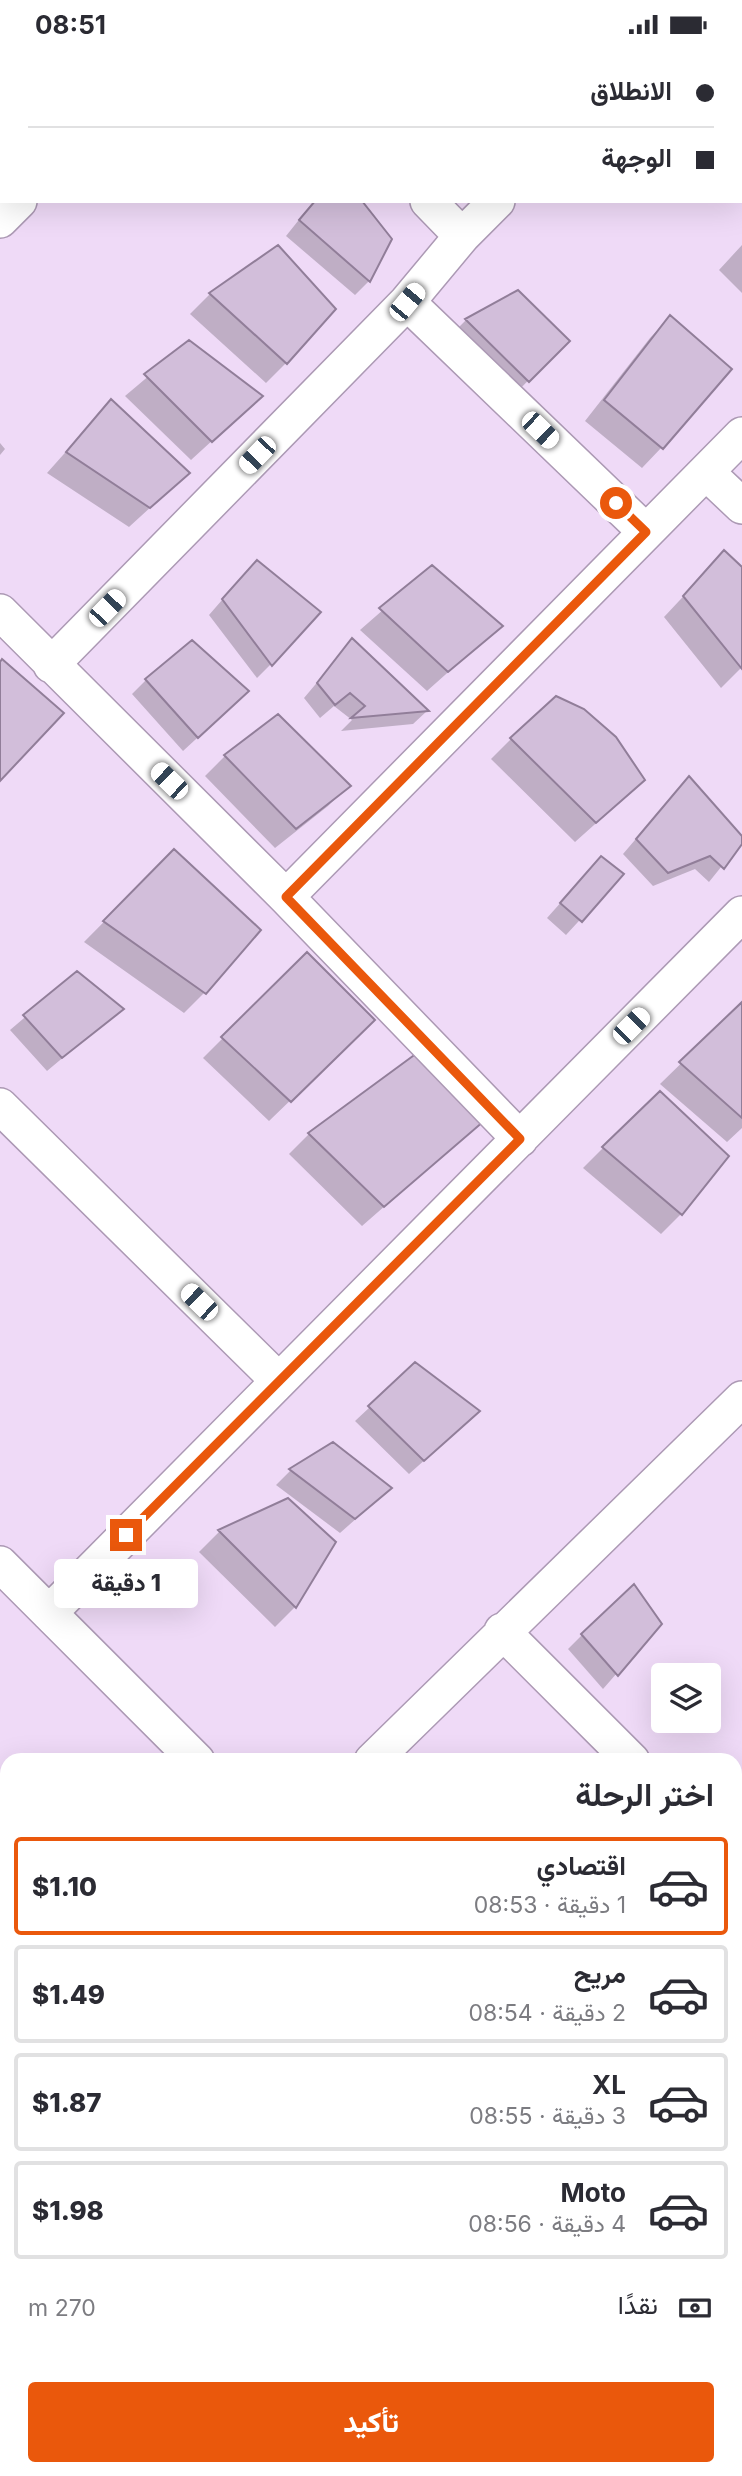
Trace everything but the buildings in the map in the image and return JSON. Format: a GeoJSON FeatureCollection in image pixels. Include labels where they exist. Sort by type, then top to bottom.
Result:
{"type":"FeatureCollection","features":[{"type":"Feature","properties":{"kind":"street"},"geometry":{"type":"LineString","coordinates":[[0,220],[17,203]]}},
{"type":"Feature","properties":{"kind":"street"},"geometry":{"type":"LineString","coordinates":[[430,203],[462,236]]}},
{"type":"Feature","properties":{"kind":"street"},"geometry":{"type":"LineString","coordinates":[[51,665],[407,302],[462,236],[496,203]]}},
{"type":"Feature","properties":{"kind":"street"},"geometry":{"type":"LineString","coordinates":[[407,302],[646,532]]}},
{"type":"Feature","properties":{"kind":"street"},"geometry":{"type":"LineString","coordinates":[[286,897],[742,435]]}},
{"type":"Feature","properties":{"kind":"street"},"geometry":{"type":"LineString","coordinates":[[705,473],[742,506]]}},
{"type":"Feature","properties":{"kind":"street"},"geometry":{"type":"LineString","coordinates":[[0,612],[286,897],[520,1139]]}},
{"type":"Feature","properties":{"kind":"street"},"geometry":{"type":"LineString","coordinates":[[49,1613],[742,914]]}},
{"type":"Feature","properties":{"kind":"street"},"geometry":{"type":"LineString","coordinates":[[0,1106],[279,1381]]}},
{"type":"Feature","properties":{"kind":"street"},"geometry":{"type":"LineString","coordinates":[[380,1753],[502,1631],[737,1414]]}},
{"type":"Feature","properties":{"kind":"street"},"geometry":{"type":"LineString","coordinates":[[0,1564],[189,1753]]}},
{"type":"Feature","properties":{"kind":"street"},"geometry":{"type":"LineString","coordinates":[[502,1631],[624,1753]]}},
{"type":"Feature","properties":{"kind":"route"},"geometry":{"type":"LineString","coordinates":[[126,1535],[520,1139],[286,897],[646,532],[616,503]]}}]}
